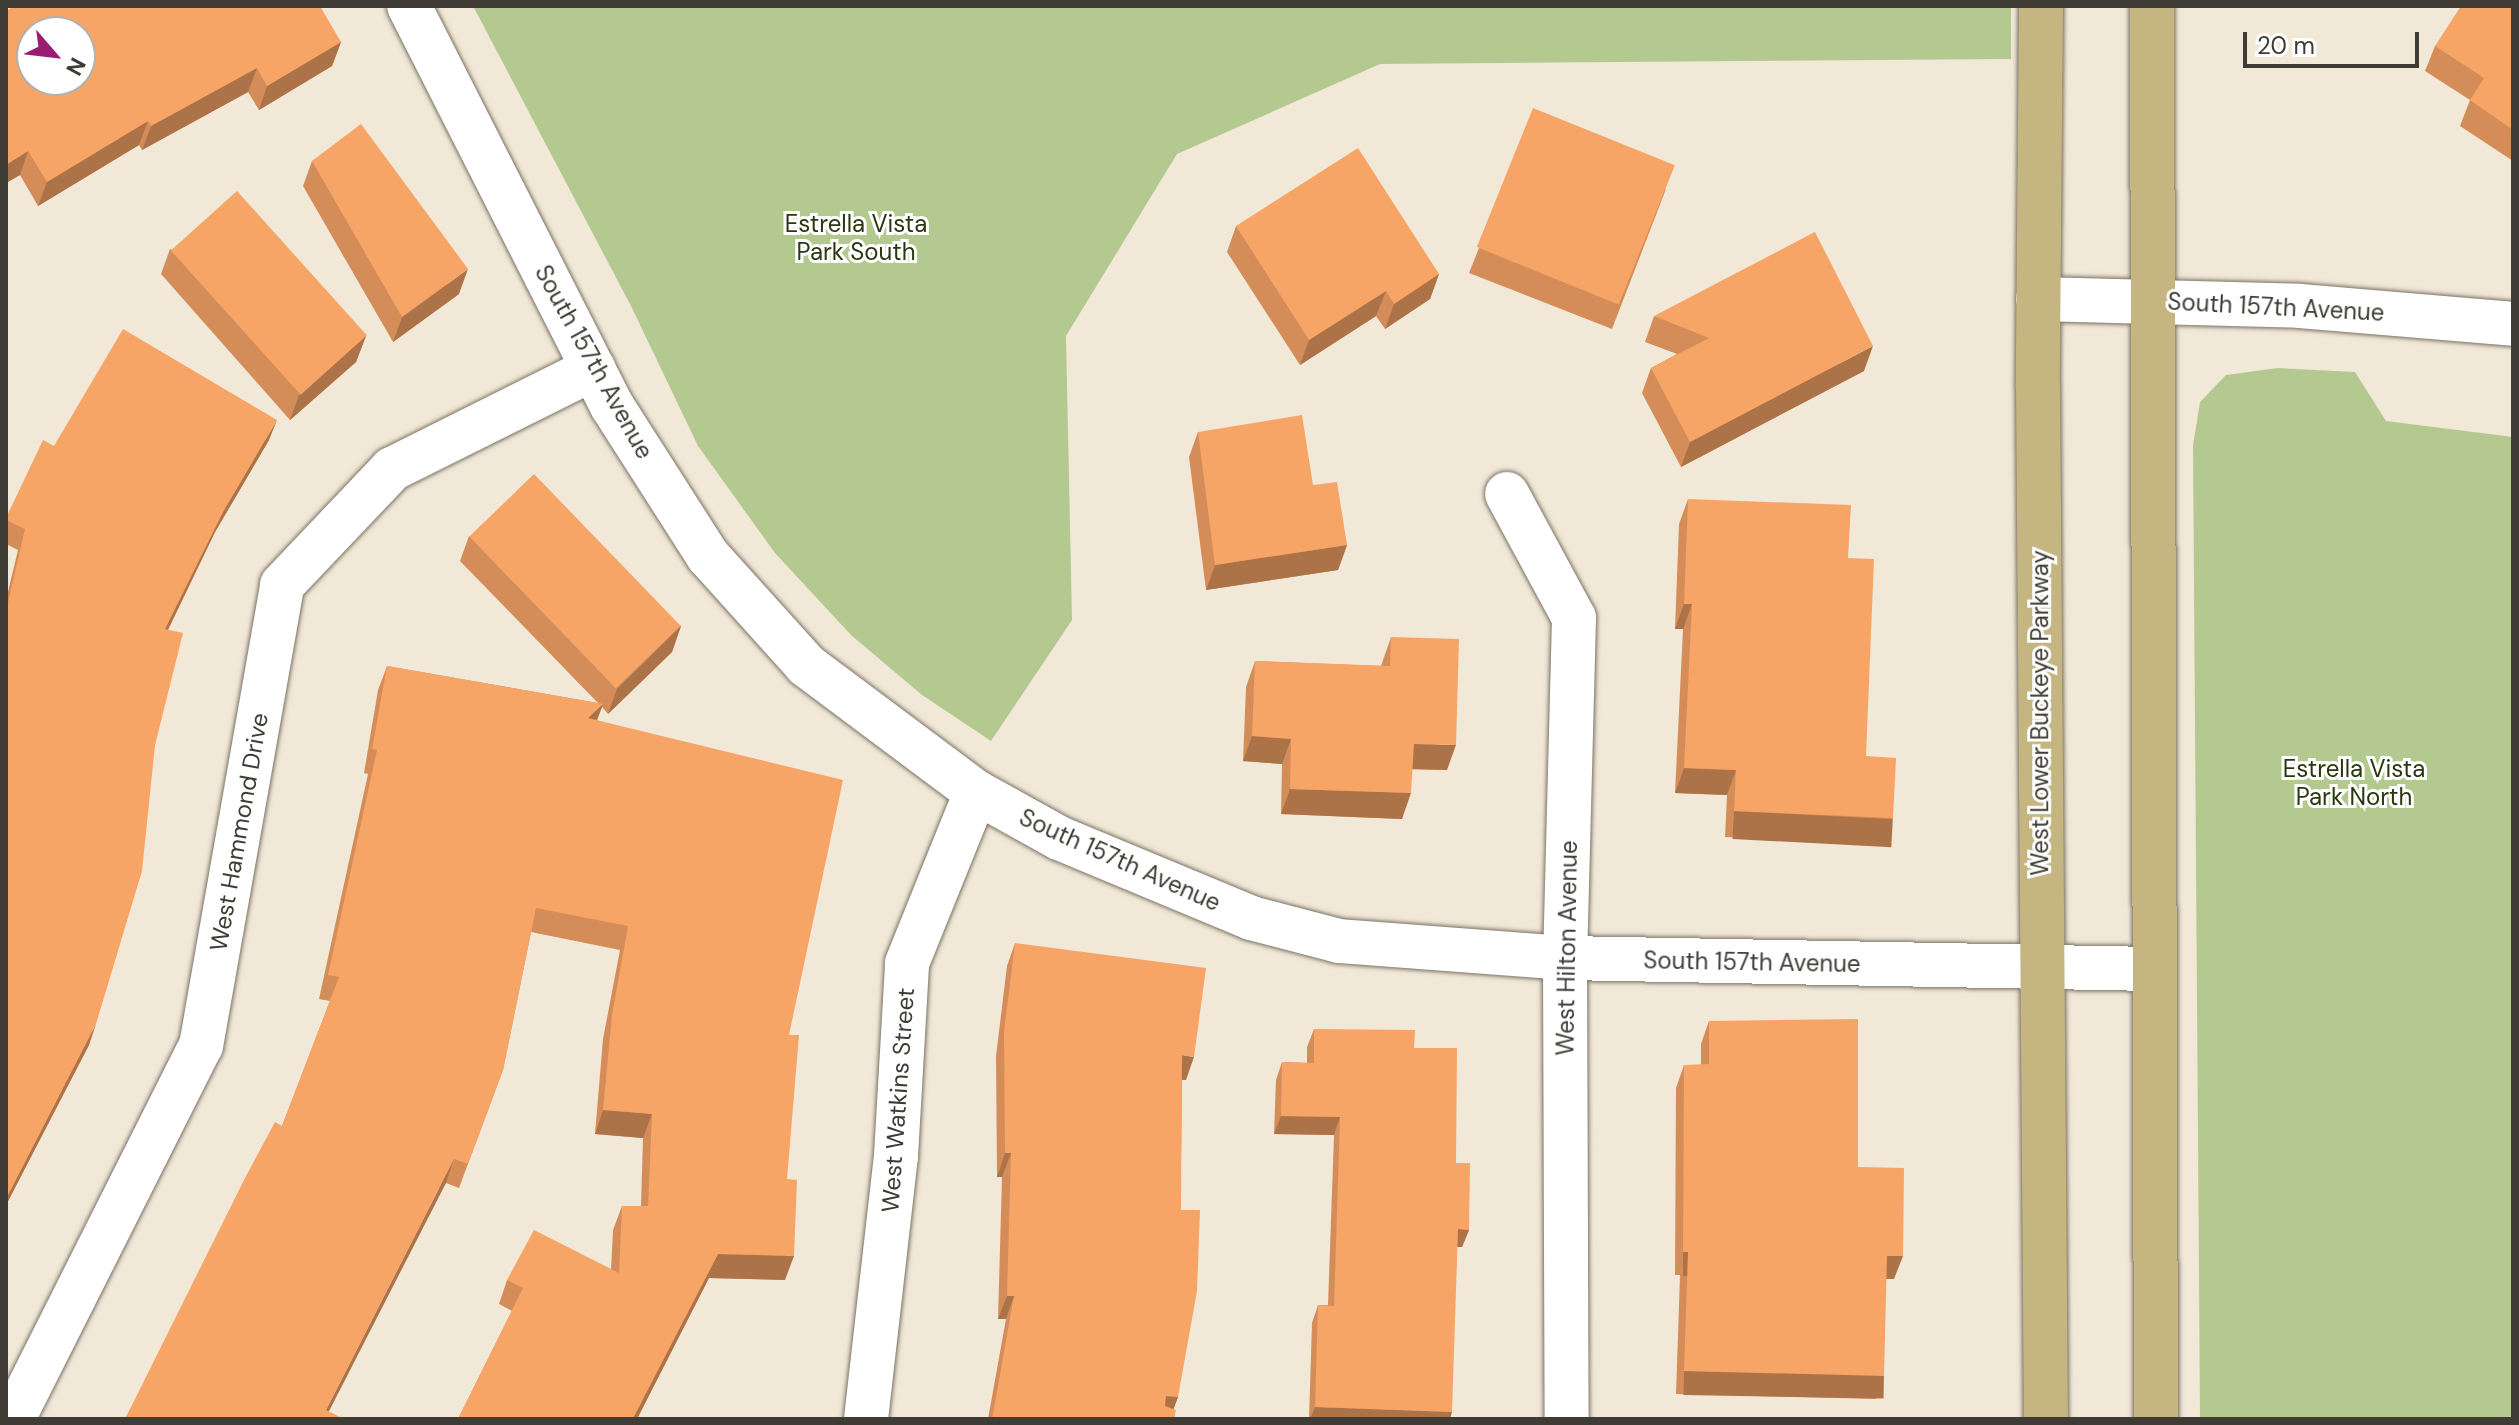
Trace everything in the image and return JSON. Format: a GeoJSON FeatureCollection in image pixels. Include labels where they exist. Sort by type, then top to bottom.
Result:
{"type":"FeatureCollection","features":[{"type":"Feature","properties":{"kind":"main road","name":"West Lower Buckeye Parkway"},"geometry":{"type":"LineString","coordinates":[[2041,6],[2038,299],[2046,1419]]}},
{"type":"Feature","properties":{"kind":"main road"},"geometry":{"type":"LineString","coordinates":[[2152,6],[2155,301],[2152,969],[2156,1419]]}},
{"type":"Feature","properties":{"kind":"street","name":"South 157th Avenue"},"geometry":{"type":"LineString","coordinates":[[409,6],[593,369],[708,556],[806,665],[976,792],[1087,851],[1251,918],[1339,941],[1565,958],[2041,970],[2152,969]]}},
{"type":"Feature","properties":{"kind":"street","name":"South 157th Avenue"},"geometry":{"type":"LineString","coordinates":[[2038,299],[2300,306],[2513,324]]}},
{"type":"Feature","properties":{"kind":"street","name":"West Hammond Drive"},"geometry":{"type":"LineString","coordinates":[[13,1419],[201,1046],[282,585],[392,469],[593,369]]}},
{"type":"Feature","properties":{"kind":"street","name":"West Hilton Avenue"},"geometry":{"type":"LineString","coordinates":[[1507,494],[1574,618],[1565,958],[1567,1419]]}},
{"type":"Feature","properties":{"kind":"street","name":"West Watkins Street"},"geometry":{"type":"LineString","coordinates":[[866,1419],[896,1156],[907,963],[976,792]]}},
{"type":"Feature","properties":{"kind":"green space","name":"Estrella Vista Park South"},"geometry":{"type":"Polygon","coordinates":[[[473,6],[2011,6],[2011,59],[1380,64],[1177,154],[1066,336],[1072,620],[991,741],[922,695],[851,635],[775,553],[698,446],[631,306],[473,6]]]}},
{"type":"Feature","properties":{"kind":"green space","name":"Estrella Vista Park North"},"geometry":{"type":"Polygon","coordinates":[[[2278,368],[2355,372],[2386,421],[2513,437],[2513,1419],[2200,1419],[2193,446],[2200,402],[2226,375],[2278,368]]]}},
{"type":"Feature","properties":{"kind":"building"},"geometry":{"type":"Polygon","coordinates":[[[14,6],[320,6],[341,42],[267,86],[257,68],[151,126],[148,121],[47,182],[28,151],[6,165],[6,11],[14,6]]]}},
{"type":"Feature","properties":{"kind":"building"},"geometry":{"type":"Polygon","coordinates":[[[2461,6],[2513,6],[2513,130],[2470,100],[2484,78],[2435,46],[2461,6]]]}},
{"type":"Feature","properties":{"kind":"building"},"geometry":{"type":"Polygon","coordinates":[[[1533,108],[1675,165],[1619,304],[1477,247],[1533,108]]]}},
{"type":"Feature","properties":{"kind":"building"},"geometry":{"type":"Polygon","coordinates":[[[361,124],[468,269],[402,317],[312,161],[361,124]]]}},
{"type":"Feature","properties":{"kind":"building"},"geometry":{"type":"Polygon","coordinates":[[[1358,148],[1439,274],[1394,304],[1386,291],[1309,340],[1236,226],[1358,148]]]}},
{"type":"Feature","properties":{"kind":"building"},"geometry":{"type":"Polygon","coordinates":[[[237,191],[367,335],[301,395],[171,251],[237,191]]]}},
{"type":"Feature","properties":{"kind":"building"},"geometry":{"type":"Polygon","coordinates":[[[1815,232],[1873,346],[1690,442],[1651,368],[1709,338],[1654,316],[1815,232]]]}},
{"type":"Feature","properties":{"kind":"building"},"geometry":{"type":"Polygon","coordinates":[[[123,329],[277,420],[223,512],[165,629],[183,633],[155,745],[142,871],[96,1024],[6,1199],[6,611],[25,529],[6,518],[43,440],[54,446],[123,329]]]}},
{"type":"Feature","properties":{"kind":"building"},"geometry":{"type":"Polygon","coordinates":[[[1302,415],[1313,485],[1337,482],[1347,545],[1215,565],[1198,432],[1302,415]]]}},
{"type":"Feature","properties":{"kind":"building"},"geometry":{"type":"Polygon","coordinates":[[[534,474],[681,626],[616,688],[469,537],[534,474]]]}},
{"type":"Feature","properties":{"kind":"building"},"geometry":{"type":"Polygon","coordinates":[[[1688,499],[1851,505],[1848,558],[1874,559],[1866,756],[1896,758],[1893,818],[1734,811],[1736,770],[1684,768],[1692,604],[1684,604],[1688,499]]]}},
{"type":"Feature","properties":{"kind":"building"},"geometry":{"type":"Polygon","coordinates":[[[1391,637],[1459,639],[1456,745],[1414,744],[1411,793],[1290,789],[1291,739],[1252,736],[1255,661],[1390,666],[1391,637]]]}},
{"type":"Feature","properties":{"kind":"building"},"geometry":{"type":"Polygon","coordinates":[[[387,666],[603,704],[588,718],[843,780],[789,1035],[799,1035],[787,1179],[797,1180],[794,1256],[718,1254],[635,1419],[458,1419],[523,1288],[507,1280],[534,1230],[619,1273],[622,1206],[648,1206],[652,1114],[603,1110],[612,1015],[628,926],[536,908],[503,1070],[468,1164],[454,1159],[326,1410],[339,1419],[125,1419],[275,1122],[282,1126],[339,977],[328,975],[377,750],[372,749],[387,666]]]}},
{"type":"Feature","properties":{"kind":"building"},"geometry":{"type":"Polygon","coordinates":[[[1015,943],[1206,968],[1194,1057],[1182,1055],[1181,1210],[1200,1210],[1197,1291],[1178,1397],[1166,1396],[1165,1406],[1176,1410],[1174,1419],[992,1419],[1014,1296],[1007,1296],[1011,1153],[1005,1153],[1004,1032],[1015,943]]]}},
{"type":"Feature","properties":{"kind":"building"},"geometry":{"type":"Polygon","coordinates":[[[1858,1019],[1858,1167],[1904,1168],[1903,1256],[1887,1256],[1884,1376],[1684,1371],[1688,1252],[1683,1252],[1684,1065],[1709,1064],[1709,1021],[1858,1019]]]}},
{"type":"Feature","properties":{"kind":"building"},"geometry":{"type":"Polygon","coordinates":[[[1314,1029],[1415,1030],[1414,1048],[1457,1048],[1456,1163],[1470,1163],[1469,1230],[1458,1229],[1452,1412],[1315,1407],[1318,1305],[1334,1306],[1340,1117],[1281,1116],[1282,1062],[1314,1063],[1314,1029]]]}}]}
